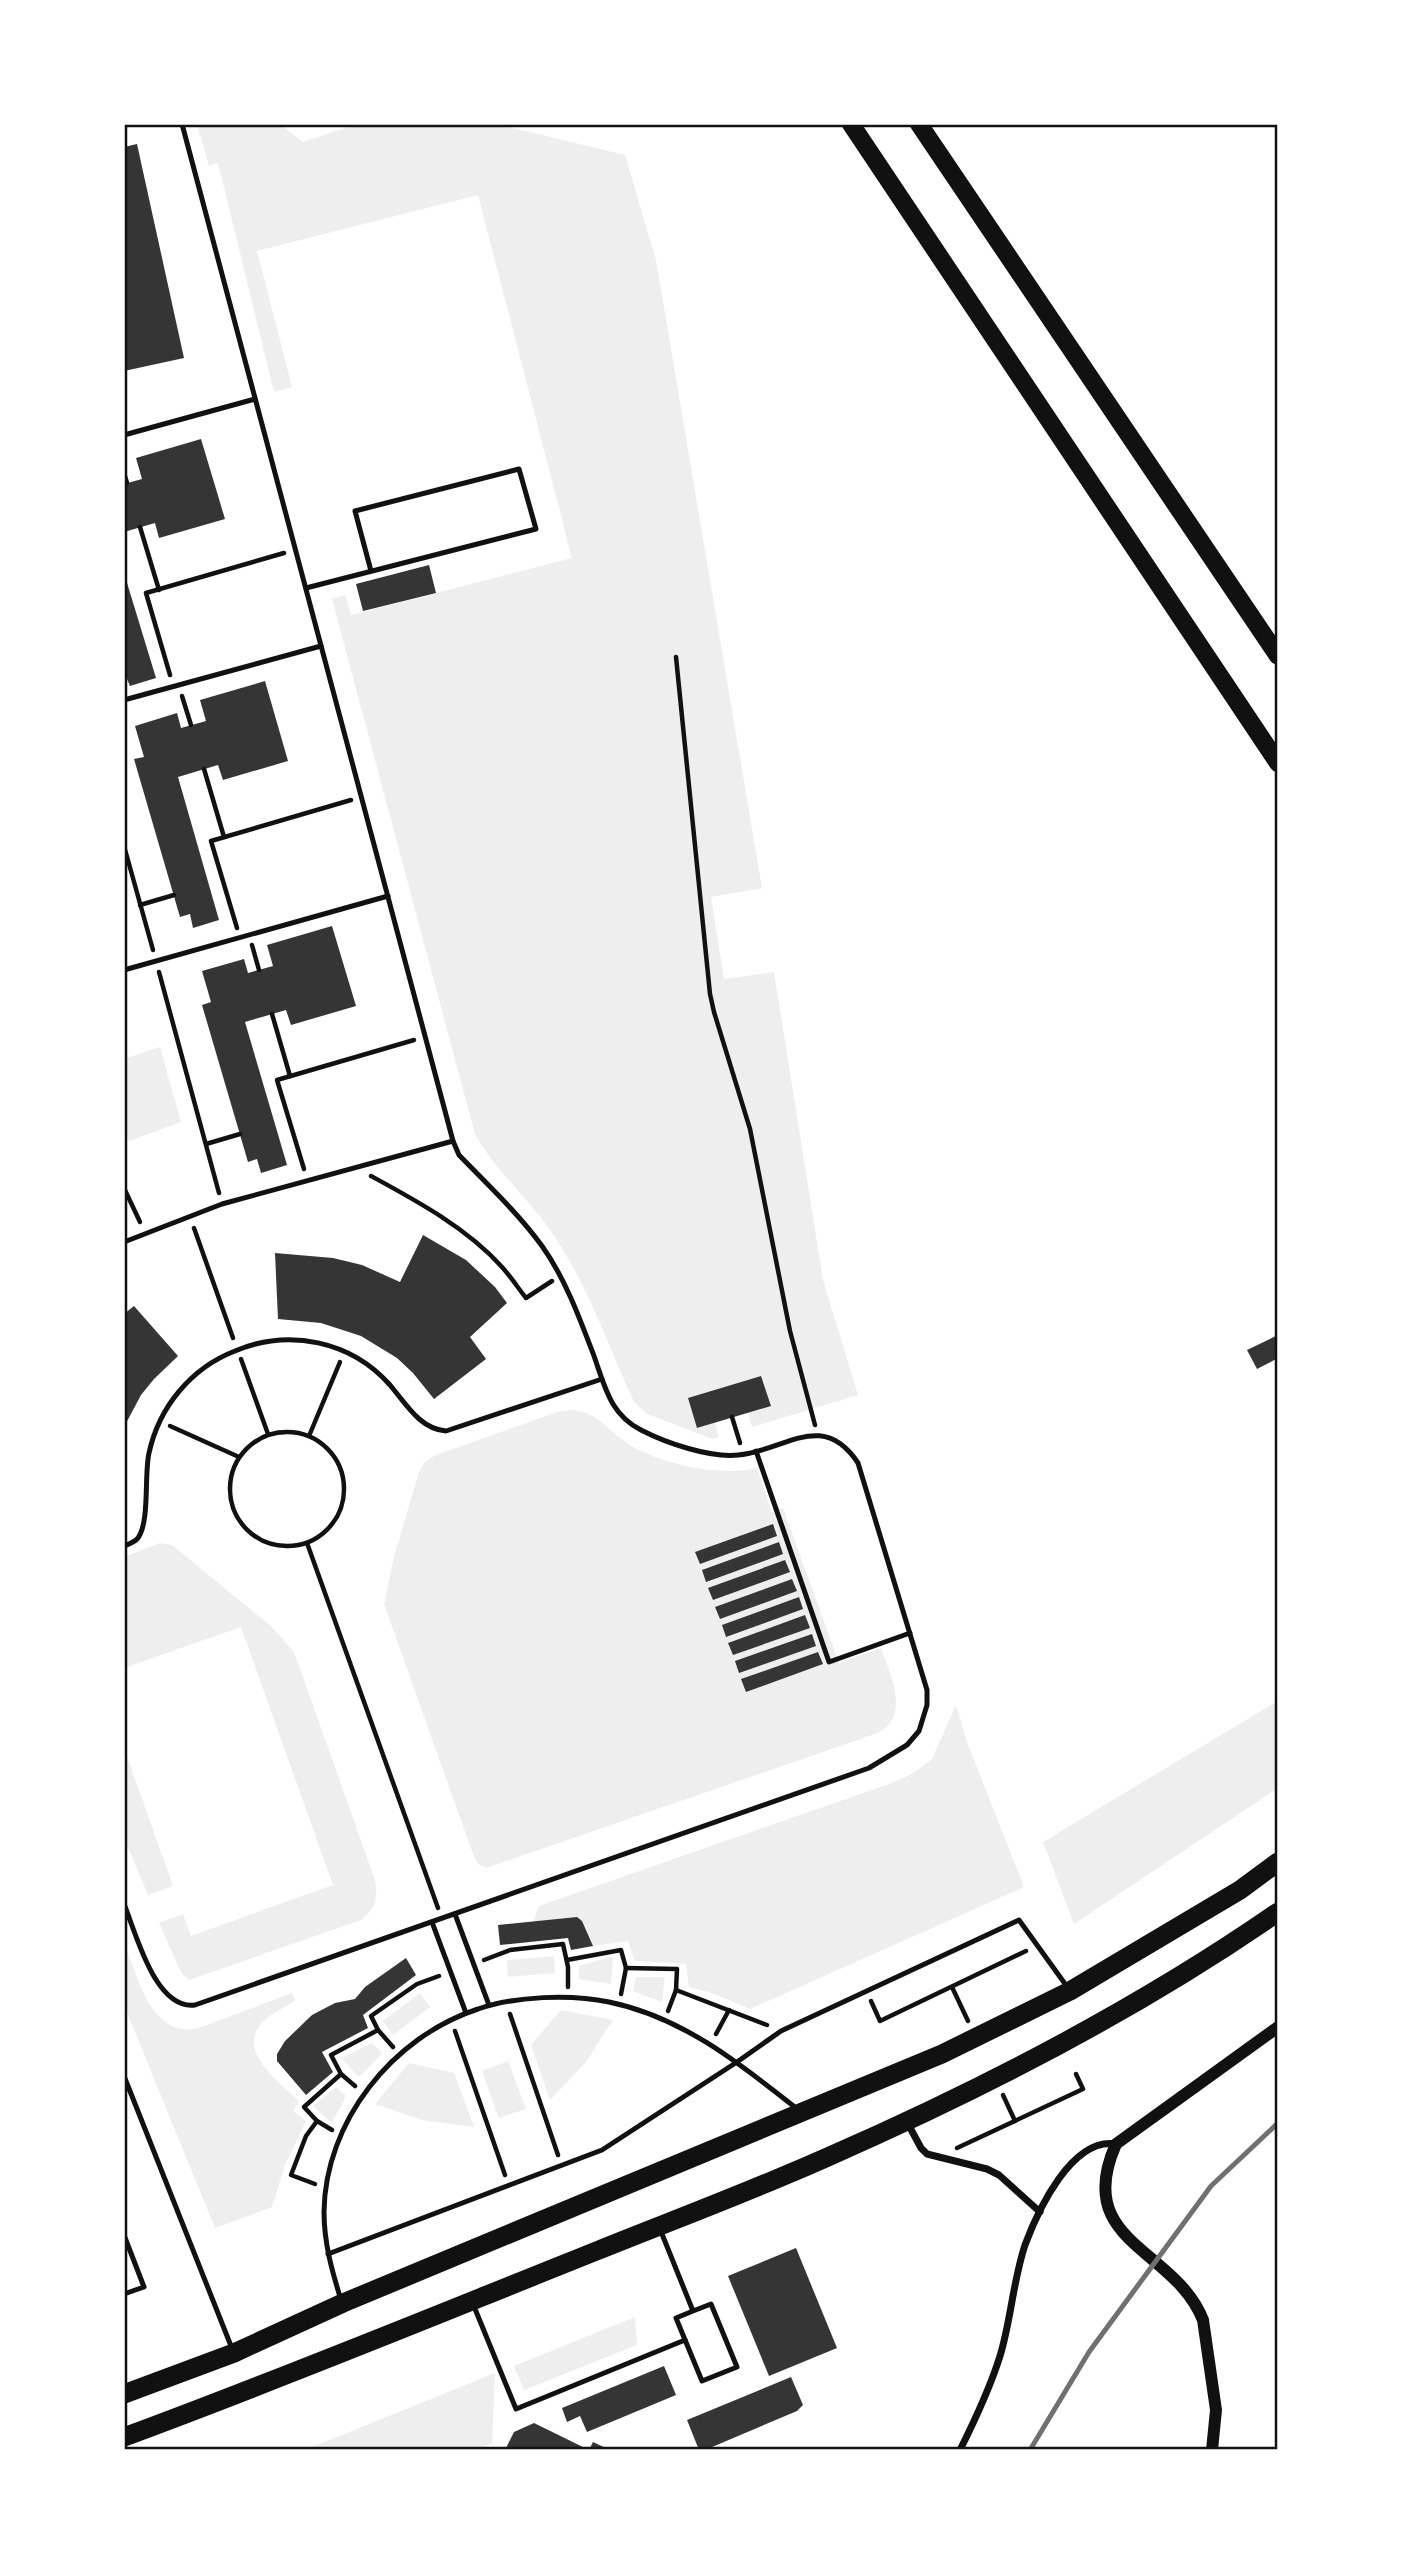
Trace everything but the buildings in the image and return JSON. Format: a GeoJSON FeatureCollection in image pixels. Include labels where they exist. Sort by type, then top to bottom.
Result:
{"type":"FeatureCollection","features":[{"type":"Feature","properties":{"kind":"highway"},"geometry":{"type":"LineString","coordinates":[[124,2394],[234,2353],[343,2303],[942,2054],[1070,1991],[1229,1896],[1278,1862]]}},
{"type":"Feature","properties":{"kind":"highway"},"geometry":{"type":"LineString","coordinates":[[124,2437],[251,2390],[828,2158],[960,2097],[1033,2059],[1177,1978],[1278,1912]]}},
{"type":"Feature","properties":{"kind":"main road"},"geometry":{"type":"LineString","coordinates":[[852,124],[1278,763]]}},
{"type":"Feature","properties":{"kind":"main road"},"geometry":{"type":"LineString","coordinates":[[919,124],[1278,656]]}},
{"type":"Feature","properties":{"kind":"street"},"geometry":{"type":"LineString","coordinates":[[960,2450],[1000,2356],[1025,2246],[1040,2212],[1067,2168],[1080,2155],[1098,2144],[1116,2144],[1278,2027]]}},
{"type":"Feature","properties":{"kind":"street"},"geometry":{"type":"LineString","coordinates":[[906,2122],[920,2148],[927,2154],[987,2169],[999,2175],[1040,2212]]}},
{"type":"Feature","properties":{"kind":"street"},"geometry":{"type":"LineString","coordinates":[[1116,2144],[1105,2193],[1107,2207],[1116,2226],[1192,2297],[1203,2320],[1216,2410],[1212,2450]]}},
{"type":"Feature","properties":{"kind":"lane"},"geometry":{"type":"LineString","coordinates":[[124,1903],[158,1983],[169,1998],[185,2006],[224,1996],[869,1768],[907,1745],[919,1731],[927,1705],[927,1690],[858,1463],[848,1448],[833,1438],[818,1436],[799,1438],[743,1454],[724,1454],[685,1447],[637,1428],[614,1408],[581,1323],[559,1276],[531,1232],[459,1155],[453,1141],[182,124]]}},
{"type":"Feature","properties":{"kind":"lane"},"geometry":{"type":"LineString","coordinates":[[124,435],[256,399]]}},
{"type":"Feature","properties":{"kind":"lane"},"geometry":{"type":"LineString","coordinates":[[306,588],[536,529],[519,469],[355,511],[371,571]]}},
{"type":"Feature","properties":{"kind":"lane"},"geometry":{"type":"LineString","coordinates":[[124,700],[321,646]]}},
{"type":"Feature","properties":{"kind":"lane"},"geometry":{"type":"LineString","coordinates":[[124,970],[155,959],[388,896]]}},
{"type":"Feature","properties":{"kind":"lane"},"geometry":{"type":"LineString","coordinates":[[124,1242],[222,1204],[453,1141]]}},
{"type":"Feature","properties":{"kind":"lane"},"geometry":{"type":"LineString","coordinates":[[124,1546],[137,1539],[143,1525],[149,1453],[171,1403],[201,1369],[237,1349],[269,1340],[295,1339],[345,1350],[376,1370],[421,1422],[435,1430],[446,1431],[602,1379]]}},
{"type":"Feature","properties":{"kind":"lane"},"geometry":{"type":"LineString","coordinates":[[756,1451],[829,1662],[910,1633]]}},
{"type":"Feature","properties":{"kind":"lane"},"geometry":{"type":"LineString","coordinates":[[455,1914],[489,2006]]}},
{"type":"Feature","properties":{"kind":"lane"},"geometry":{"type":"LineString","coordinates":[[328,2254],[602,2150],[781,2031],[1018,1920],[1070,1991]]}},
{"type":"Feature","properties":{"kind":"lane"},"geometry":{"type":"LineString","coordinates":[[432,1922],[466,2013]]}},
{"type":"Feature","properties":{"kind":"lane"},"geometry":{"type":"LineString","coordinates":[[343,2303],[328,2254],[324,2221],[327,2188],[339,2135],[364,2093],[387,2067],[416,2041],[466,2013],[506,2003],[581,1998],[619,2004],[665,2019],[711,2044],[802,2112]]}},
{"type":"Feature","properties":{"kind":"lane"},"geometry":{"type":"LineString","coordinates":[[124,2076],[234,2353]]}},
{"type":"Feature","properties":{"kind":"lane"},"geometry":{"type":"LineString","coordinates":[[658,2226],[693,2311]]}},
{"type":"Feature","properties":{"kind":"lane"},"geometry":{"type":"LineString","coordinates":[[124,2235],[144,2287],[124,2294]]}},
{"type":"Feature","properties":{"kind":"lane"},"geometry":{"type":"LineString","coordinates":[[472,2301],[516,2409],[685,2340]]}},
{"type":"Feature","properties":{"kind":"lane"},"geometry":{"type":"LineString","coordinates":[[712,2304],[737,2367],[702,2381],[676,2318],[693,2311],[712,2304]]}},
{"type":"Feature","properties":{"kind":"path"},"geometry":{"type":"LineString","coordinates":[[124,473],[127,483]]}},
{"type":"Feature","properties":{"kind":"path"},"geometry":{"type":"LineString","coordinates":[[140,527],[159,590]]}},
{"type":"Feature","properties":{"kind":"path"},"geometry":{"type":"LineString","coordinates":[[191,725],[146,593],[295,550]]}},
{"type":"Feature","properties":{"kind":"path"},"geometry":{"type":"LineString","coordinates":[[676,657],[710,994],[750,1129],[790,1331],[818,1436]]}},
{"type":"Feature","properties":{"kind":"path"},"geometry":{"type":"LineString","coordinates":[[204,769],[224,837]]}},
{"type":"Feature","properties":{"kind":"path"},"geometry":{"type":"LineString","coordinates":[[239,936],[211,841],[362,797]]}},
{"type":"Feature","properties":{"kind":"path"},"geometry":{"type":"LineString","coordinates":[[124,846],[222,1204]]}},
{"type":"Feature","properties":{"kind":"path"},"geometry":{"type":"LineString","coordinates":[[140,905],[174,895]]}},
{"type":"Feature","properties":{"kind":"path"},"geometry":{"type":"LineString","coordinates":[[248,934],[259,970]]}},
{"type":"Feature","properties":{"kind":"path"},"geometry":{"type":"LineString","coordinates":[[272,1014],[290,1076]]}},
{"type":"Feature","properties":{"kind":"path"},"geometry":{"type":"LineString","coordinates":[[307,1180],[277,1080],[425,1036]]}},
{"type":"Feature","properties":{"kind":"path"},"geometry":{"type":"LineString","coordinates":[[206,1144],[240,1134]]}},
{"type":"Feature","properties":{"kind":"path"},"geometry":{"type":"LineString","coordinates":[[355,1168],[433,1212],[501,1266],[526,1298],[559,1276]]}},
{"type":"Feature","properties":{"kind":"path"},"geometry":{"type":"LineString","coordinates":[[124,1188],[145,1232]]}},
{"type":"Feature","properties":{"kind":"path"},"geometry":{"type":"LineString","coordinates":[[189,1216],[268,1434]]}},
{"type":"Feature","properties":{"kind":"path"},"geometry":{"type":"LineString","coordinates":[[309,1436],[345,1350]]}},
{"type":"Feature","properties":{"kind":"path"},"geometry":{"type":"LineString","coordinates":[[732,1418],[743,1454]]}},
{"type":"Feature","properties":{"kind":"path"},"geometry":{"type":"LineString","coordinates":[[161,1422],[239,1457]]}},
{"type":"Feature","properties":{"kind":"path"},"geometry":{"type":"LineString","coordinates":[[282,1431],[309,1436],[321,1443],[338,1463],[344,1489],[338,1516],[320,1536],[307,1543],[295,1546],[267,1543],[243,1527],[235,1515],[230,1502],[231,1474],[239,1457],[256,1440],[268,1434],[282,1431]]}},
{"type":"Feature","properties":{"kind":"path"},"geometry":{"type":"LineString","coordinates":[[307,1543],[442,1919]]}},
{"type":"Feature","properties":{"kind":"path"},"geometry":{"type":"LineString","coordinates":[[866,1991],[880,2021],[1038,1946]]}},
{"type":"Feature","properties":{"kind":"path"},"geometry":{"type":"LineString","coordinates":[[566,1960],[621,1950],[626,1968],[619,2004]]}},
{"type":"Feature","properties":{"kind":"path"},"geometry":{"type":"LineString","coordinates":[[626,1968],[677,1969],[676,1990],[665,2019]]}},
{"type":"Feature","properties":{"kind":"path"},"geometry":{"type":"LineString","coordinates":[[676,1990],[781,2031]]}},
{"type":"Feature","properties":{"kind":"path"},"geometry":{"type":"LineString","coordinates":[[506,2003],[561,2166]]}},
{"type":"Feature","properties":{"kind":"path"},"geometry":{"type":"LineString","coordinates":[[711,2044],[729,2010]]}},
{"type":"Feature","properties":{"kind":"path"},"geometry":{"type":"LineString","coordinates":[[452,2021],[508,2186]]}},
{"type":"Feature","properties":{"kind":"path"},"geometry":{"type":"LineString","coordinates":[[364,2093],[341,2074],[331,2055],[378,2030]]}},
{"type":"Feature","properties":{"kind":"path"},"geometry":{"type":"LineString","coordinates":[[339,2135],[317,2121],[304,2107],[341,2074]]}},
{"type":"Feature","properties":{"kind":"path"},"geometry":{"type":"LineString","coordinates":[[959,2147],[1083,2088],[1076,2074]]}},
{"type":"Feature","properties":{"kind":"path"},"geometry":{"type":"LineString","coordinates":[[317,2121],[306,2136],[291,2175],[327,2188]]}},
{"type":"Feature","properties":{"kind":"shaded area"},"geometry":{"type":"Polygon","coordinates":[[[197,124],[280,124],[303,142],[357,124],[497,124],[625,155],[656,260],[762,888],[711,897],[724,979],[774,972],[823,1280],[858,1395],[752,1427],[748,1413],[771,1406],[761,1376],[688,1398],[697,1428],[715,1423],[719,1437],[713,1439],[647,1414],[634,1402],[574,1268],[548,1227],[491,1159],[475,1134],[332,599],[345,595],[351,615],[572,558],[478,195],[257,251],[292,387],[274,392],[218,163],[209,166],[197,124]]]}},
{"type":"Feature","properties":{"kind":"shaded area"},"geometry":{"type":"Polygon","coordinates":[[[160,1047],[181,1122],[129,1141],[124,1131],[124,1059],[160,1047]]]}},
{"type":"Feature","properties":{"kind":"shaded area"},"geometry":{"type":"Polygon","coordinates":[[[573,1410],[590,1415],[640,1450],[672,1463],[725,1471],[757,1468],[772,1512],[783,1508],[839,1663],[881,1648],[894,1686],[896,1706],[890,1723],[872,1735],[486,1868],[478,1864],[473,1854],[384,1604],[394,1557],[424,1463],[434,1456],[557,1412],[573,1410]]]}},
{"type":"Feature","properties":{"kind":"shaded area"},"geometry":{"type":"Polygon","coordinates":[[[160,1543],[172,1545],[272,1627],[294,1652],[376,1886],[373,1907],[361,1920],[189,1980],[182,1974],[159,1923],[183,1914],[191,1936],[333,1885],[241,1627],[124,1668],[124,1557],[160,1543]]]}},
{"type":"Feature","properties":{"kind":"shaded area"},"geometry":{"type":"Polygon","coordinates":[[[1276,1702],[1278,1788],[1074,1924],[1043,1842],[1276,1702]]]}},
{"type":"Feature","properties":{"kind":"shaded area"},"geometry":{"type":"Polygon","coordinates":[[[956,1705],[967,1742],[1024,1887],[750,2009],[712,1993],[689,1987],[686,1964],[635,1961],[628,1941],[593,1946],[582,1921],[533,1922],[539,1906],[912,1774],[932,1759],[956,1705]]]}},
{"type":"Feature","properties":{"kind":"shaded area"},"geometry":{"type":"Polygon","coordinates":[[[124,1748],[173,1886],[148,1895],[124,1838],[124,1748]]]}},
{"type":"Feature","properties":{"kind":"shaded area"},"geometry":{"type":"Polygon","coordinates":[[[124,1943],[149,2002],[169,2024],[183,2029],[199,2028],[292,1993],[295,2001],[267,2018],[257,2029],[254,2041],[256,2052],[270,2074],[299,2101],[293,2111],[306,2121],[285,2165],[272,2207],[215,2228],[124,2005],[124,1943]]]}},
{"type":"Feature","properties":{"kind":"shaded area"},"geometry":{"type":"Polygon","coordinates":[[[554,1956],[555,1973],[508,1977],[507,1960],[554,1956]]]}},
{"type":"Feature","properties":{"kind":"shaded area"},"geometry":{"type":"Polygon","coordinates":[[[613,1958],[611,1984],[579,1979],[579,1966],[613,1958]]]}},
{"type":"Feature","properties":{"kind":"shaded area"},"geometry":{"type":"Polygon","coordinates":[[[636,1977],[665,1977],[662,2002],[633,1991],[636,1977]]]}},
{"type":"Feature","properties":{"kind":"shaded area"},"geometry":{"type":"Polygon","coordinates":[[[420,1993],[430,2007],[393,2035],[383,2021],[420,1993]]]}},
{"type":"Feature","properties":{"kind":"shaded area"},"geometry":{"type":"Polygon","coordinates":[[[561,2010],[613,2020],[586,2062],[550,2100],[531,2045],[561,2010]]]}},
{"type":"Feature","properties":{"kind":"shaded area"},"geometry":{"type":"Polygon","coordinates":[[[372,2043],[382,2053],[359,2077],[341,2058],[372,2043]]]}},
{"type":"Feature","properties":{"kind":"shaded area"},"geometry":{"type":"Polygon","coordinates":[[[508,2061],[526,2109],[499,2118],[482,2071],[508,2061]]]}},
{"type":"Feature","properties":{"kind":"shaded area"},"geometry":{"type":"Polygon","coordinates":[[[409,2063],[454,2073],[474,2127],[422,2120],[375,2104],[409,2063]]]}},
{"type":"Feature","properties":{"kind":"shaded area"},"geometry":{"type":"Polygon","coordinates":[[[336,2087],[346,2096],[332,2123],[313,2106],[336,2087]]]}},
{"type":"Feature","properties":{"kind":"shaded area"},"geometry":{"type":"Polygon","coordinates":[[[635,2317],[637,2345],[524,2390],[514,2366],[635,2317]]]}},
{"type":"Feature","properties":{"kind":"shaded area"},"geometry":{"type":"Polygon","coordinates":[[[495,2373],[492,2443],[476,2450],[305,2450],[495,2373]]]}},
{"type":"Feature","properties":{"kind":"railway"},"geometry":{"type":"LineString","coordinates":[[1030,2450],[1089,2352],[1211,2186],[1278,2123]]}}]}
